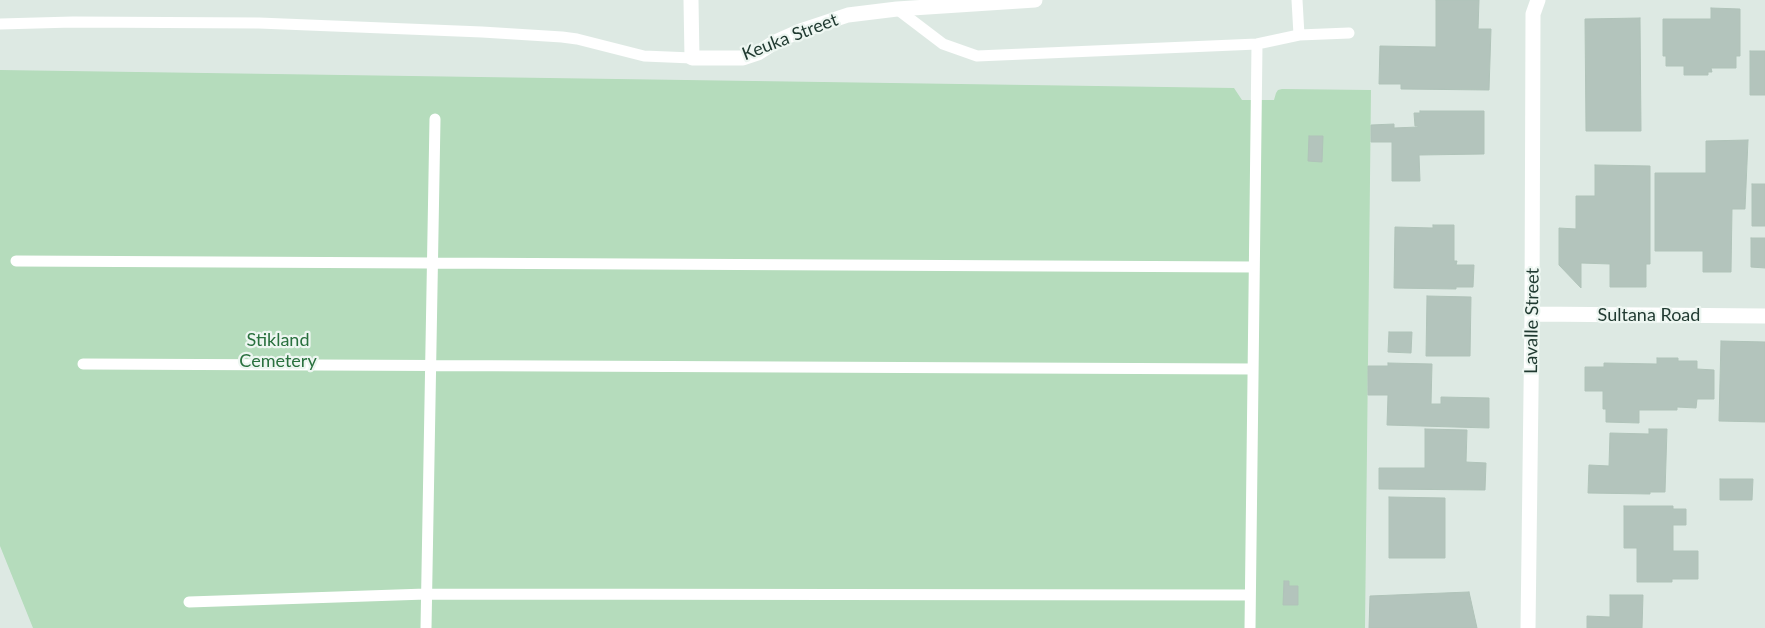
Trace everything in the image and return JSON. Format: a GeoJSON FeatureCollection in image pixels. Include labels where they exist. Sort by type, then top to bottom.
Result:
{"type":"FeatureCollection","features":[{"type":"Feature","properties":{"kind":"street"},"geometry":{"type":"LineString","coordinates":[[690,0],[692,58]]}},
{"type":"Feature","properties":{"kind":"street","name":"Keuka Street"},"geometry":{"type":"LineString","coordinates":[[692,58],[743,58],[758,53],[775,42],[819,24],[848,15],[897,8],[1035,0]]}},
{"type":"Feature","properties":{"kind":"street","name":"Lavalle Street"},"geometry":{"type":"LineString","coordinates":[[1528,628],[1536,7]]}},
{"type":"Feature","properties":{"kind":"street","name":"Sultana Road"},"geometry":{"type":"LineString","coordinates":[[1532,314],[1765,316]]}},
{"type":"Feature","properties":{"kind":"lane"},"geometry":{"type":"LineString","coordinates":[[1297,0],[1299,35]]}},
{"type":"Feature","properties":{"kind":"lane"},"geometry":{"type":"LineString","coordinates":[[897,8],[943,44],[977,56],[1257,44],[1299,35],[1349,33]]}},
{"type":"Feature","properties":{"kind":"lane"},"geometry":{"type":"LineString","coordinates":[[0,24],[73,22],[259,23],[473,32],[562,37],[644,56],[692,58]]}},
{"type":"Feature","properties":{"kind":"lane"},"geometry":{"type":"LineString","coordinates":[[1250,628],[1257,44]]}},
{"type":"Feature","properties":{"kind":"lane"},"geometry":{"type":"LineString","coordinates":[[426,628],[436,119]]}},
{"type":"Feature","properties":{"kind":"lane"},"geometry":{"type":"LineString","coordinates":[[16,261],[1254,267]]}},
{"type":"Feature","properties":{"kind":"lane"},"geometry":{"type":"LineString","coordinates":[[84,364],[1253,368]]}},
{"type":"Feature","properties":{"kind":"lane"},"geometry":{"type":"LineString","coordinates":[[189,602],[426,594],[1250,595]]}},
{"type":"Feature","properties":{"kind":"green space","name":"Stikland Cemetery"},"geometry":{"type":"Polygon","coordinates":[[[0,70],[1234,88],[1242,100],[1274,100],[1278,90],[1282,89],[1371,90],[1365,628],[33,628],[0,546],[0,70]]]}},
{"type":"Feature","properties":{"kind":"building"},"geometry":{"type":"Polygon","coordinates":[[[1436,0],[1479,0],[1478,29],[1491,29],[1489,90],[1401,89],[1401,84],[1379,84],[1380,46],[1436,47],[1436,0]]]}},
{"type":"Feature","properties":{"kind":"building"},"geometry":{"type":"Polygon","coordinates":[[[1711,8],[1740,9],[1740,56],[1736,56],[1736,68],[1711,68],[1712,72],[1708,72],[1708,75],[1684,75],[1684,66],[1666,66],[1666,56],[1663,56],[1663,19],[1711,19],[1711,8]]]}},
{"type":"Feature","properties":{"kind":"building"},"geometry":{"type":"Polygon","coordinates":[[[1640,18],[1641,131],[1586,131],[1585,19],[1640,18]]]}},
{"type":"Feature","properties":{"kind":"building"},"geometry":{"type":"Polygon","coordinates":[[[1750,51],[1765,51],[1765,95],[1750,95],[1750,51]]]}},
{"type":"Feature","properties":{"kind":"building"},"geometry":{"type":"Polygon","coordinates":[[[1420,111],[1484,111],[1484,154],[1419,155],[1420,181],[1392,181],[1392,142],[1371,142],[1371,125],[1394,124],[1394,128],[1418,127],[1415,126],[1414,113],[1420,113],[1420,111]]]}},
{"type":"Feature","properties":{"kind":"building"},"geometry":{"type":"Polygon","coordinates":[[[1309,136],[1323,136],[1322,162],[1308,161],[1309,136]]]}},
{"type":"Feature","properties":{"kind":"building"},"geometry":{"type":"Polygon","coordinates":[[[1748,140],[1745,209],[1732,209],[1731,272],[1703,272],[1703,251],[1655,251],[1655,173],[1706,173],[1706,141],[1748,140]]]}},
{"type":"Feature","properties":{"kind":"building"},"geometry":{"type":"Polygon","coordinates":[[[1595,165],[1650,166],[1650,264],[1646,264],[1646,287],[1610,287],[1610,264],[1581,263],[1581,288],[1559,265],[1559,228],[1576,229],[1576,196],[1595,196],[1595,165]]]}},
{"type":"Feature","properties":{"kind":"building"},"geometry":{"type":"Polygon","coordinates":[[[1752,184],[1765,184],[1765,226],[1752,226],[1752,184]]]}},
{"type":"Feature","properties":{"kind":"building"},"geometry":{"type":"Polygon","coordinates":[[[1433,225],[1454,225],[1454,261],[1457,261],[1456,265],[1474,265],[1473,287],[1456,287],[1456,289],[1394,288],[1395,227],[1433,228],[1433,225]]]}},
{"type":"Feature","properties":{"kind":"building"},"geometry":{"type":"Polygon","coordinates":[[[1751,238],[1765,238],[1765,268],[1751,267],[1751,238]]]}},
{"type":"Feature","properties":{"kind":"building"},"geometry":{"type":"Polygon","coordinates":[[[1427,296],[1471,297],[1470,356],[1426,356],[1427,296]]]}},
{"type":"Feature","properties":{"kind":"building"},"geometry":{"type":"Polygon","coordinates":[[[1389,332],[1412,332],[1411,353],[1388,352],[1389,332]]]}},
{"type":"Feature","properties":{"kind":"building"},"geometry":{"type":"Polygon","coordinates":[[[1721,341],[1765,342],[1765,422],[1719,421],[1721,341]]]}},
{"type":"Feature","properties":{"kind":"building"},"geometry":{"type":"Polygon","coordinates":[[[1657,358],[1678,358],[1678,361],[1697,361],[1697,369],[1714,370],[1714,399],[1697,399],[1696,408],[1677,407],[1677,410],[1639,410],[1639,423],[1606,422],[1606,409],[1603,409],[1603,391],[1585,391],[1585,367],[1604,367],[1604,363],[1657,364],[1657,358]]]}},
{"type":"Feature","properties":{"kind":"building"},"geometry":{"type":"Polygon","coordinates":[[[1388,363],[1432,364],[1431,404],[1441,404],[1441,397],[1489,398],[1489,428],[1387,425],[1388,395],[1368,395],[1368,366],[1388,366],[1388,363]]]}},
{"type":"Feature","properties":{"kind":"building"},"geometry":{"type":"Polygon","coordinates":[[[1425,429],[1467,430],[1466,462],[1486,463],[1485,490],[1379,489],[1379,468],[1425,468],[1425,429]]]}},
{"type":"Feature","properties":{"kind":"building"},"geometry":{"type":"Polygon","coordinates":[[[1649,429],[1667,429],[1665,492],[1650,492],[1650,494],[1588,493],[1589,465],[1609,466],[1610,433],[1649,434],[1649,429]]]}},
{"type":"Feature","properties":{"kind":"building"},"geometry":{"type":"Polygon","coordinates":[[[1720,479],[1753,479],[1752,500],[1720,500],[1720,479]]]}},
{"type":"Feature","properties":{"kind":"building"},"geometry":{"type":"Polygon","coordinates":[[[1389,497],[1445,498],[1445,558],[1389,558],[1389,497]]]}},
{"type":"Feature","properties":{"kind":"building"},"geometry":{"type":"Polygon","coordinates":[[[1624,506],[1673,506],[1673,509],[1686,509],[1686,525],[1673,525],[1673,551],[1698,551],[1698,579],[1672,579],[1672,582],[1637,582],[1637,548],[1624,548],[1624,506]]]}},
{"type":"Feature","properties":{"kind":"building"},"geometry":{"type":"Polygon","coordinates":[[[1284,581],[1289,581],[1289,586],[1298,586],[1298,605],[1283,605],[1284,581]]]}},
{"type":"Feature","properties":{"kind":"building"},"geometry":{"type":"Polygon","coordinates":[[[1469,592],[1477,628],[1369,628],[1370,596],[1469,592]]]}},
{"type":"Feature","properties":{"kind":"building"},"geometry":{"type":"Polygon","coordinates":[[[1610,595],[1643,595],[1642,628],[1587,628],[1587,616],[1610,617],[1610,595]]]}}]}
